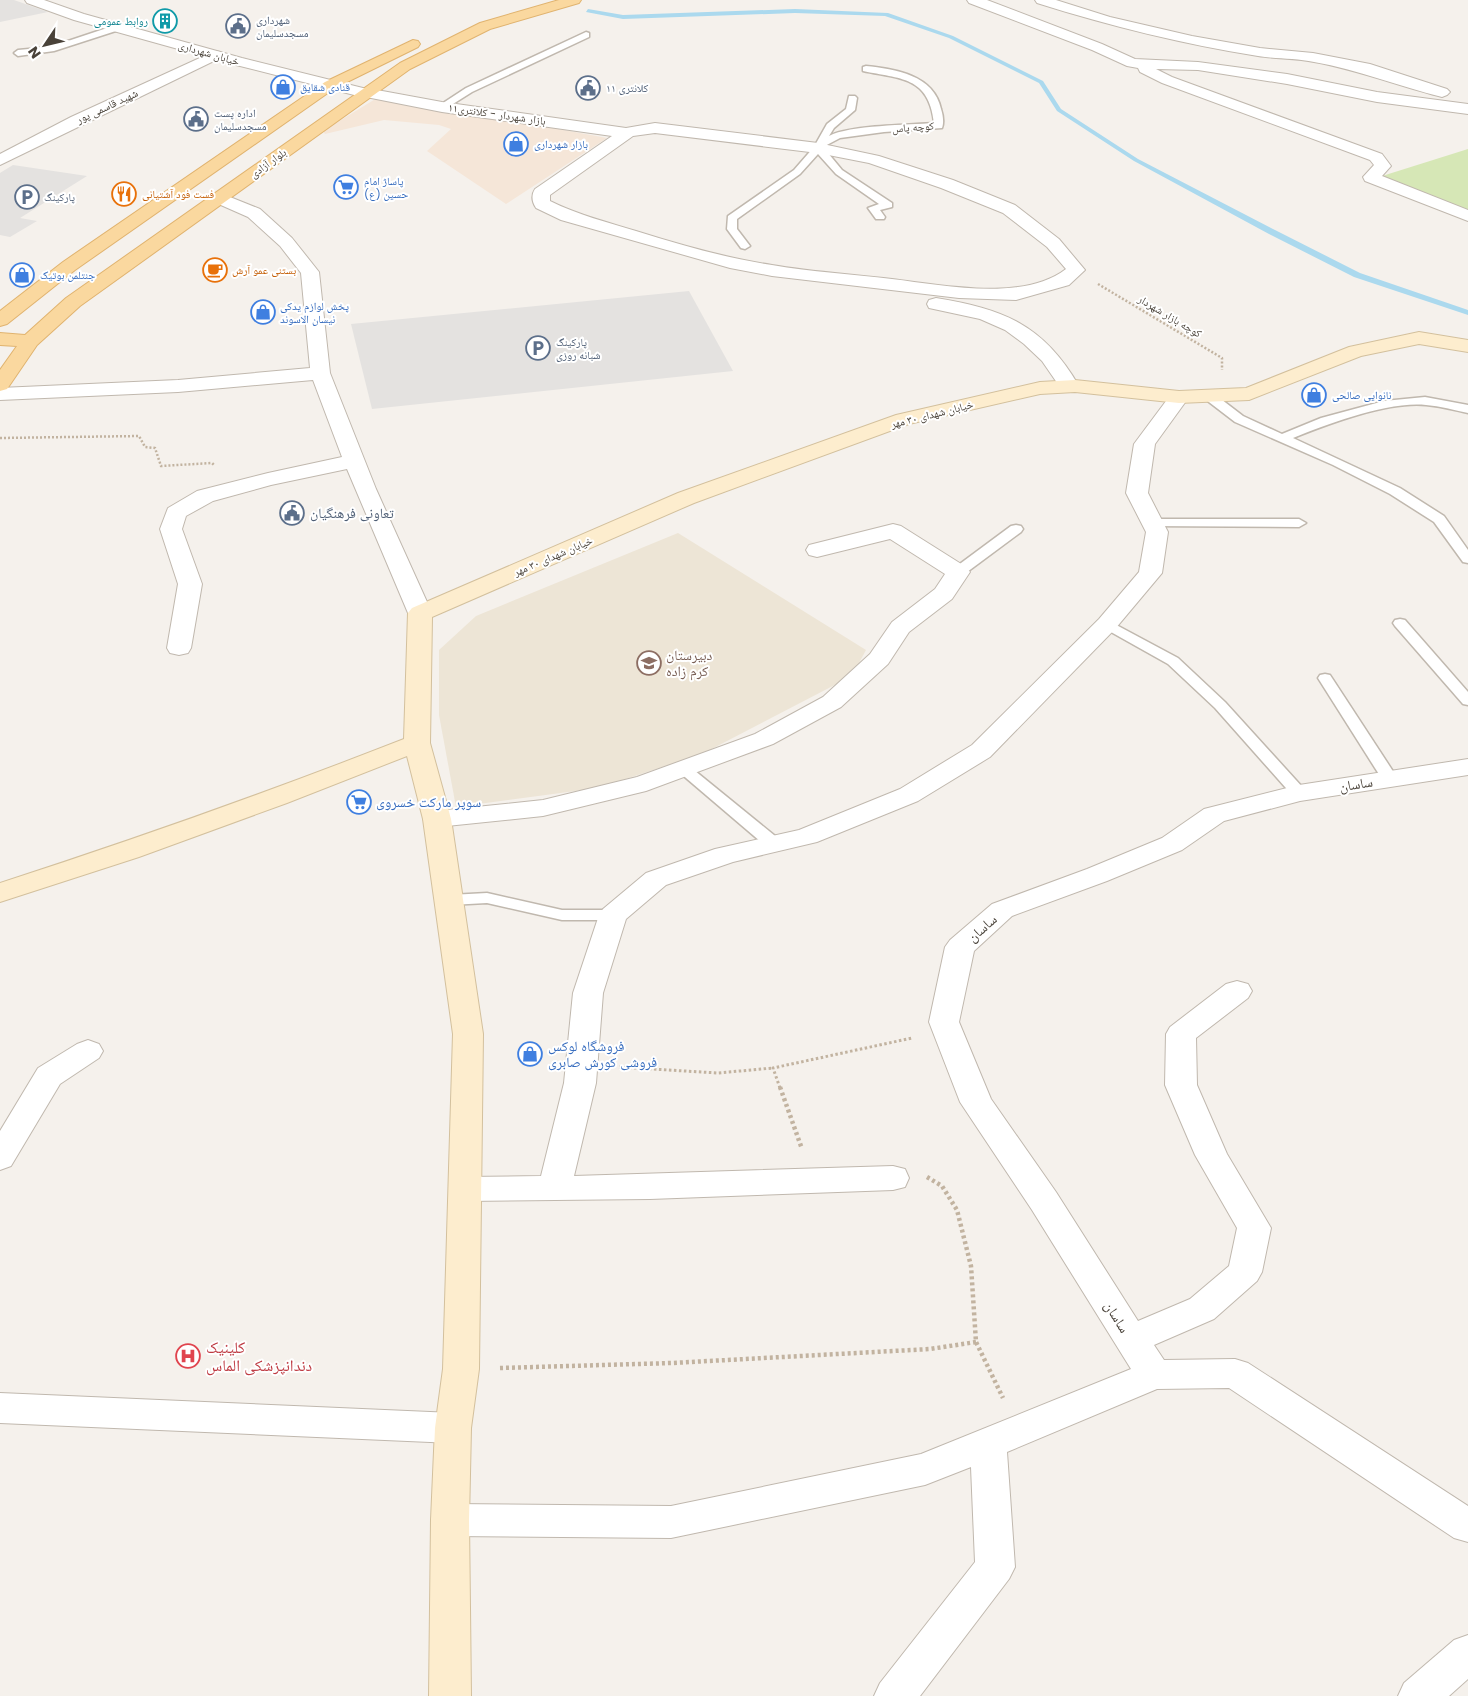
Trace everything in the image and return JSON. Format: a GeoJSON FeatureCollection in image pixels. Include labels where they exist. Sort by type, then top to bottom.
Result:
{"type":"FeatureCollection","features":[{"type":"Feature","properties":{"kind":"main road","name":"بلوار آزادی"},"geometry":{"type":"LineString","coordinates":[[0,385],[30,341],[73,302],[366,93],[405,66],[477,23],[542,0]]}},
{"type":"Feature","properties":{"kind":"main road","name":"بلوار آزادی"},"geometry":{"type":"LineString","coordinates":[[0,320],[64,270],[330,85],[433,34],[574,0]]}},
{"type":"Feature","properties":{"kind":"main road","name":"خیابان شهدای ۳۰ مهر"},"geometry":{"type":"LineString","coordinates":[[420,613],[686,498],[902,419],[1040,388],[1069,386],[1179,397],[1249,394],[1356,351],[1419,338],[1468,346]]}},
{"type":"Feature","properties":{"kind":"main road"},"geometry":{"type":"LineString","coordinates":[[0,339],[30,341]]}},
{"type":"Feature","properties":{"kind":"main road"},"geometry":{"type":"LineString","coordinates":[[420,613],[417,743],[436,819],[450,900],[468,1034],[461,1369],[453,1428],[450,1520],[450,1696]]}},
{"type":"Feature","properties":{"kind":"main road"},"geometry":{"type":"LineString","coordinates":[[0,893],[222,818],[417,743]]}},
{"type":"Feature","properties":{"kind":"street","name":"خیابان شهرداری"},"geometry":{"type":"LineString","coordinates":[[32,0],[61,12],[215,55],[366,93]]}},
{"type":"Feature","properties":{"kind":"street"},"geometry":{"type":"LineString","coordinates":[[974,0],[1097,47],[1166,80],[1376,157],[1383,166],[1371,177],[1468,216]]}},
{"type":"Feature","properties":{"kind":"street"},"geometry":{"type":"LineString","coordinates":[[1042,0],[1106,20],[1192,40],[1260,52],[1313,57],[1370,69],[1437,91],[1468,96]]}},
{"type":"Feature","properties":{"kind":"street","name":"شهید قاسمی پور"},"geometry":{"type":"LineString","coordinates":[[0,160],[77,120],[215,55]]}},
{"type":"Feature","properties":{"kind":"street"},"geometry":{"type":"LineString","coordinates":[[1132,63],[1198,66],[1287,79],[1377,97],[1468,109]]}},
{"type":"Feature","properties":{"kind":"street","name":"بازار شهردار - کلانتری۱۱"},"geometry":{"type":"LineString","coordinates":[[366,93],[442,107],[627,133]]}},
{"type":"Feature","properties":{"kind":"street"},"geometry":{"type":"LineString","coordinates":[[545,209],[656,243],[730,263],[772,271],[959,292],[1016,294],[1062,281],[1076,270],[1053,243],[1009,208],[947,184],[873,159],[818,147],[670,129],[637,130],[627,133],[541,192],[542,204],[545,209],[648,246],[707,262]]}},
{"type":"Feature","properties":{"kind":"street"},"geometry":{"type":"LineString","coordinates":[[220,198],[254,213],[286,242],[310,272],[320,372],[354,461],[420,613]]}},
{"type":"Feature","properties":{"kind":"street"},"geometry":{"type":"LineString","coordinates":[[741,270],[902,297],[1000,319],[1038,345],[1062,372],[1069,386]]}},
{"type":"Feature","properties":{"kind":"street"},"geometry":{"type":"LineString","coordinates":[[0,394],[178,386],[320,372]]}},
{"type":"Feature","properties":{"kind":"street"},"geometry":{"type":"LineString","coordinates":[[555,1187],[580,1083],[588,993],[613,915],[656,879],[725,855],[807,836],[909,795],[981,750],[1107,624],[1150,573],[1157,532],[1137,492],[1146,444],[1179,397]]}},
{"type":"Feature","properties":{"kind":"street"},"geometry":{"type":"LineString","coordinates":[[179,648],[190,584],[171,529],[176,513],[205,496],[268,479],[354,461]]}},
{"type":"Feature","properties":{"kind":"street"},"geometry":{"type":"LineString","coordinates":[[436,819],[543,808],[646,783],[764,739],[832,702],[879,659],[900,627],[944,594],[958,572],[893,531],[818,550]]}},
{"type":"Feature","properties":{"kind":"street","name":"ساسان"},"geometry":{"type":"LineString","coordinates":[[1154,1375],[1044,1201],[976,1102],[944,1022],[960,947],[1002,910],[1172,844],[1214,815],[1299,793],[1468,767]]}},
{"type":"Feature","properties":{"kind":"street"},"geometry":{"type":"LineString","coordinates":[[1131,1339],[1202,1309],[1245,1272],[1254,1228],[1211,1155],[1181,1085],[1182,1034],[1237,991]]}},
{"type":"Feature","properties":{"kind":"street"},"geometry":{"type":"LineString","coordinates":[[0,1158],[49,1076],[88,1051]]}},
{"type":"Feature","properties":{"kind":"street"},"geometry":{"type":"LineString","coordinates":[[465,1189],[555,1187],[650,1188],[892,1178]]}},
{"type":"Feature","properties":{"kind":"street"},"geometry":{"type":"LineString","coordinates":[[450,1520],[671,1522],[925,1469],[1154,1375],[1235,1373],[1468,1526]]}},
{"type":"Feature","properties":{"kind":"street"},"geometry":{"type":"LineString","coordinates":[[0,1408],[453,1428]]}},
{"type":"Feature","properties":{"kind":"street"},"geometry":{"type":"LineString","coordinates":[[895,1696],[995,1567],[1004,1436]]}},
{"type":"Feature","properties":{"kind":"street"},"geometry":{"type":"LineString","coordinates":[[1419,1696],[1468,1653]]}},
{"type":"Feature","properties":{"kind":"lane"},"geometry":{"type":"LineString","coordinates":[[18,53],[51,50],[119,27]]}},
{"type":"Feature","properties":{"kind":"lane"},"geometry":{"type":"LineString","coordinates":[[442,107],[469,90],[586,35]]}},
{"type":"Feature","properties":{"kind":"lane","name":"کوچه پاس"},"geometry":{"type":"LineString","coordinates":[[818,147],[838,135],[884,129],[939,126],[936,104],[926,87],[888,71],[866,69]]}},
{"type":"Feature","properties":{"kind":"lane"},"geometry":{"type":"LineString","coordinates":[[745,246],[732,229],[732,218],[797,172],[818,147],[830,126],[850,110],[852,98]]}},
{"type":"Feature","properties":{"kind":"lane"},"geometry":{"type":"LineString","coordinates":[[818,147],[839,172],[888,205],[873,208],[880,217]]}},
{"type":"Feature","properties":{"kind":"lane"},"geometry":{"type":"LineString","coordinates":[[1215,396],[1239,419],[1337,462],[1387,487],[1439,519],[1468,559]]}},
{"type":"Feature","properties":{"kind":"lane"},"geometry":{"type":"LineString","coordinates":[[1282,438],[1325,421],[1384,406],[1425,401],[1468,409]]}},
{"type":"Feature","properties":{"kind":"lane"},"geometry":{"type":"LineString","coordinates":[[1152,523],[1299,522]]}},
{"type":"Feature","properties":{"kind":"lane"},"geometry":{"type":"LineString","coordinates":[[958,572],[1016,529]]}},
{"type":"Feature","properties":{"kind":"lane"},"geometry":{"type":"LineString","coordinates":[[1400,623],[1468,702]]}},
{"type":"Feature","properties":{"kind":"lane"},"geometry":{"type":"LineString","coordinates":[[1107,624],[1173,661],[1220,705],[1299,793]]}},
{"type":"Feature","properties":{"kind":"lane"},"geometry":{"type":"LineString","coordinates":[[1324,678],[1390,779]]}},
{"type":"Feature","properties":{"kind":"lane"},"geometry":{"type":"LineString","coordinates":[[684,769],[774,844]]}},
{"type":"Feature","properties":{"kind":"lane"},"geometry":{"type":"LineString","coordinates":[[450,900],[487,898],[562,915],[613,915]]}},
{"type":"Feature","properties":{"kind":"path","name":"کوچه بازار شهردار"},"geometry":{"type":"LineString","coordinates":[[1076,270],[1222,358],[1215,396]]}},
{"type":"Feature","properties":{"kind":"path"},"geometry":{"type":"LineString","coordinates":[[0,438],[140,436],[145,447],[155,448],[161,466],[212,463],[232,489]]}},
{"type":"Feature","properties":{"kind":"path"},"geometry":{"type":"LineString","coordinates":[[582,1065],[718,1073],[772,1068],[947,1031]]}},
{"type":"Feature","properties":{"kind":"path"},"geometry":{"type":"LineString","coordinates":[[772,1068],[814,1182]]}},
{"type":"Feature","properties":{"kind":"path"},"geometry":{"type":"LineString","coordinates":[[892,1178],[922,1174],[942,1186],[957,1210],[971,1266],[976,1342],[1004,1436]]}},
{"type":"Feature","properties":{"kind":"path"},"geometry":{"type":"LineString","coordinates":[[461,1369],[702,1361],[930,1349],[976,1342]]}},
{"type":"Feature","properties":{"kind":"shaded area"},"geometry":{"type":"Polygon","coordinates":[[[0,0],[14,0],[48,12],[0,22],[0,0]]]}},
{"type":"Feature","properties":{"kind":"shaded area","name":"بازار شهرداری"},"geometry":{"type":"Polygon","coordinates":[[[377,98],[607,138],[506,204],[427,151],[451,129],[439,125],[384,120],[325,134],[323,131],[377,98]]]}},
{"type":"Feature","properties":{"kind":"shaded area","name":"پارکینگ"},"geometry":{"type":"Polygon","coordinates":[[[13,165],[87,176],[20,218],[37,221],[10,237],[0,235],[0,173],[13,165]]]}},
{"type":"Feature","properties":{"kind":"shaded area","name":"پارکینگ شبانه روزی"},"geometry":{"type":"Polygon","coordinates":[[[689,291],[733,371],[372,409],[351,324],[689,291]]]}},
{"type":"Feature","properties":{"kind":"shaded area","name":"دبیرستان کرم زاده"},"geometry":{"type":"Polygon","coordinates":[[[678,533],[866,650],[852,676],[702,754],[598,788],[456,807],[439,715],[439,650],[476,616],[678,533]]]}},
{"type":"Feature","properties":{"kind":"green space"},"geometry":{"type":"Polygon","coordinates":[[[1468,149],[1468,212],[1379,177],[1468,149]]]}},
{"type":"Feature","properties":{"kind":"waterway"},"geometry":{"type":"LineString","coordinates":[[588,11],[623,17],[795,11],[886,14],[951,37],[1041,82],[1059,110],[1136,160],[1272,232],[1357,275],[1468,313]]}},
{"type":"Feature","properties":{"kind":"place","name":"روابط عمومی"},"geometry":{"type":"Point","coordinates":[165,21]}},
{"type":"Feature","properties":{"kind":"place","name":"شهرداری مسجدسلیمان"},"geometry":{"type":"Point","coordinates":[238,26]}},
{"type":"Feature","properties":{"kind":"place","name":"قنادی شقایق"},"geometry":{"type":"Point","coordinates":[283,87]}},
{"type":"Feature","properties":{"kind":"place","name":"کلانتری ۱۱"},"geometry":{"type":"Point","coordinates":[588,88]}},
{"type":"Feature","properties":{"kind":"place","name":"اداره پست مسجدسلیمان"},"geometry":{"type":"Point","coordinates":[196,119]}},
{"type":"Feature","properties":{"kind":"place","name":"بازار شهرداری"},"geometry":{"type":"Point","coordinates":[516,144]}},
{"type":"Feature","properties":{"kind":"place","name":"پاساژ امام حسین (ع)"},"geometry":{"type":"Point","coordinates":[346,187]}},
{"type":"Feature","properties":{"kind":"place","name":"فست فود آشتیانی"},"geometry":{"type":"Point","coordinates":[124,194]}},
{"type":"Feature","properties":{"kind":"place","name":"پارکینگ"},"geometry":{"type":"Point","coordinates":[27,197]}},
{"type":"Feature","properties":{"kind":"place","name":"بستنی عمو آرش"},"geometry":{"type":"Point","coordinates":[215,270]}},
{"type":"Feature","properties":{"kind":"place","name":"جنتلمن بوتیک"},"geometry":{"type":"Point","coordinates":[22,275]}},
{"type":"Feature","properties":{"kind":"place","name":"پخش لوازم یدکی نیسان الاسوند"},"geometry":{"type":"Point","coordinates":[263,312]}},
{"type":"Feature","properties":{"kind":"place","name":"پارکینگ شبانه روزی"},"geometry":{"type":"Point","coordinates":[538,348]}},
{"type":"Feature","properties":{"kind":"place","name":"نانوایی صالحی"},"geometry":{"type":"Point","coordinates":[1314,395]}},
{"type":"Feature","properties":{"kind":"place","name":"تعاونی فرهنگیان"},"geometry":{"type":"Point","coordinates":[292,513]}},
{"type":"Feature","properties":{"kind":"place","name":"دبیرستان کرم زاده"},"geometry":{"type":"Point","coordinates":[649,663]}},
{"type":"Feature","properties":{"kind":"place","name":"سوپر مارکت خسروی"},"geometry":{"type":"Point","coordinates":[359,802]}},
{"type":"Feature","properties":{"kind":"place","name":"فروشگاه لوکس فروشی کورش صابری"},"geometry":{"type":"Point","coordinates":[530,1054]}},
{"type":"Feature","properties":{"kind":"place","name":"کلینیک دندانپزشکی الماس"},"geometry":{"type":"Point","coordinates":[188,1356]}}]}
